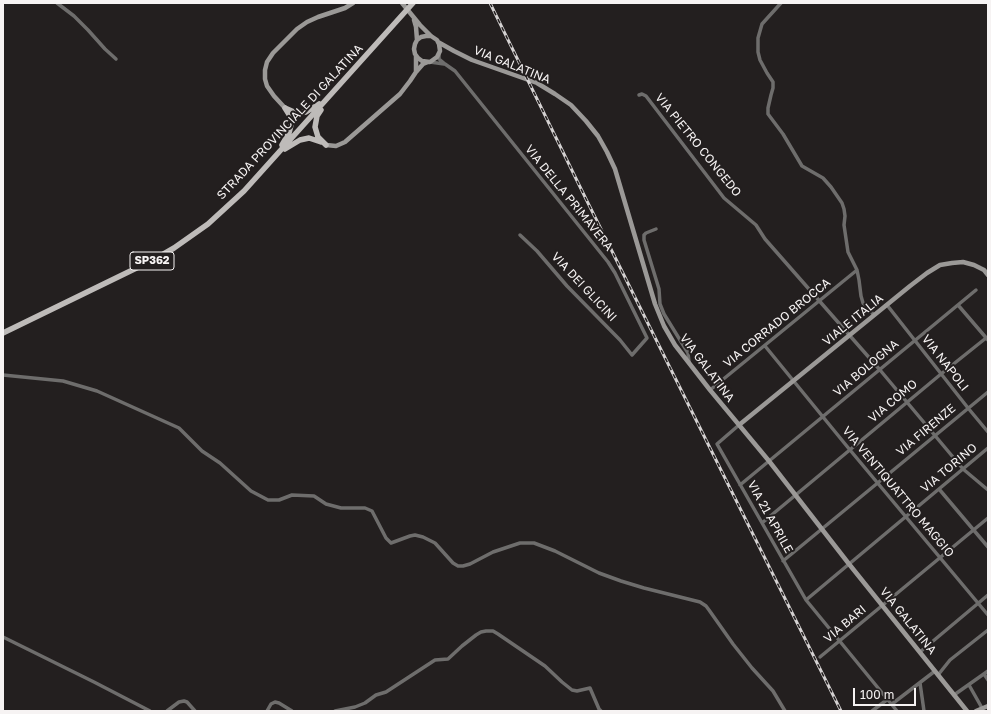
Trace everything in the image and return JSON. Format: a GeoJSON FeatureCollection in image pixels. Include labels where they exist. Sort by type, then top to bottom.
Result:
{"type":"FeatureCollection","features":[{"type":"Feature","properties":{"kind":"main road","name":"STRADA PROVINCIALE DI GALATINA"},"geometry":{"type":"LineString","coordinates":[[3,332],[155,259],[174,248],[208,224],[244,190],[413,3]]}},
{"type":"Feature","properties":{"kind":"main road"},"geometry":{"type":"LineString","coordinates":[[285,108],[294,112],[306,112],[315,107],[331,94]]}},
{"type":"Feature","properties":{"kind":"main road"},"geometry":{"type":"LineString","coordinates":[[326,144],[318,137],[315,127],[317,116],[331,94]]}},
{"type":"Feature","properties":{"kind":"main road"},"geometry":{"type":"LineString","coordinates":[[277,154],[289,133],[291,125],[290,116],[285,108]]}},
{"type":"Feature","properties":{"kind":"main road"},"geometry":{"type":"LineString","coordinates":[[277,154],[300,140],[309,138],[326,144]]}},
{"type":"Feature","properties":{"kind":"street"},"geometry":{"type":"LineString","coordinates":[[57,3],[74,16],[116,59]]}},
{"type":"Feature","properties":{"kind":"street"},"geometry":{"type":"LineString","coordinates":[[285,108],[267,86],[265,70],[267,62],[273,53],[297,29],[307,22],[345,8],[353,3]]}},
{"type":"Feature","properties":{"kind":"street"},"geometry":{"type":"LineString","coordinates":[[402,3],[438,42]]}},
{"type":"Feature","properties":{"kind":"street"},"geometry":{"type":"LineString","coordinates":[[781,3],[762,24],[758,38],[758,52],[760,60],[773,82],[768,114],[783,134],[802,166],[823,178],[842,203],[845,216],[844,225],[848,252],[860,280],[863,303],[874,315]]}},
{"type":"Feature","properties":{"kind":"street"},"geometry":{"type":"LineString","coordinates":[[413,16],[417,40],[414,49],[416,56],[416,72]]}},
{"type":"Feature","properties":{"kind":"street"},"geometry":{"type":"LineString","coordinates":[[417,40],[423,36],[431,36]]}},
{"type":"Feature","properties":{"kind":"street","name":"VIA GALATINA"},"geometry":{"type":"LineString","coordinates":[[438,42],[454,52],[472,60],[543,87],[570,105],[586,120],[598,136],[615,168],[655,304],[664,326],[672,339],[710,390],[967,711]]}},
{"type":"Feature","properties":{"kind":"street","name":"VIA DELLA PRIMAVERA"},"geometry":{"type":"LineString","coordinates":[[438,42],[440,46],[440,59],[455,71],[608,262],[615,273],[647,338],[632,355]]}},
{"type":"Feature","properties":{"kind":"street","name":"VIA GALATINA"},"geometry":{"type":"LineString","coordinates":[[439,53],[446,50],[454,52]]}},
{"type":"Feature","properties":{"kind":"street"},"geometry":{"type":"LineString","coordinates":[[326,144],[336,146],[346,142],[400,94],[422,64],[435,59],[439,53]]}},
{"type":"Feature","properties":{"kind":"street"},"geometry":{"type":"LineString","coordinates":[[416,56],[422,61],[445,64]]}},
{"type":"Feature","properties":{"kind":"street","name":"VIA PIETRO CONGEDO"},"geometry":{"type":"LineString","coordinates":[[639,95],[642,94],[646,96],[724,198],[752,221],[769,244],[850,335],[963,469],[988,490]]}},
{"type":"Feature","properties":{"kind":"street"},"geometry":{"type":"LineString","coordinates":[[656,229],[646,233],[644,235],[644,240],[658,290],[660,304],[664,314],[688,353],[689,362]]}},
{"type":"Feature","properties":{"kind":"street","name":"VIA DEI GLICINI"},"geometry":{"type":"LineString","coordinates":[[520,235],[620,340],[632,355]]}},
{"type":"Feature","properties":{"kind":"street","name":"VIALE ITALIA"},"geometry":{"type":"LineString","coordinates":[[739,425],[874,315],[927,273],[940,265],[963,262],[974,265],[984,270],[988,274]]}},
{"type":"Feature","properties":{"kind":"street","name":"VIA CORRADO BROCCA"},"geometry":{"type":"LineString","coordinates":[[710,390],[857,270]]}},
{"type":"Feature","properties":{"kind":"street","name":"VIA BOLOGNA"},"geometry":{"type":"LineString","coordinates":[[740,485],[976,290]]}},
{"type":"Feature","properties":{"kind":"street","name":"VIA NAPOLI"},"geometry":{"type":"LineString","coordinates":[[887,305],[988,432]]}},
{"type":"Feature","properties":{"kind":"street"},"geometry":{"type":"LineString","coordinates":[[958,305],[987,339]]}},
{"type":"Feature","properties":{"kind":"street","name":"VIA COMO"},"geometry":{"type":"LineString","coordinates":[[762,523],[906,402],[987,339]]}},
{"type":"Feature","properties":{"kind":"street","name":"VIA VENTIQUATTRO MAGGIO"},"geometry":{"type":"LineString","coordinates":[[765,346],[988,615]]}},
{"type":"Feature","properties":{"kind":"street"},"geometry":{"type":"LineString","coordinates":[[3,376],[62,381],[97,391],[179,428],[202,451],[220,462],[251,491],[268,500],[279,500],[292,495],[314,496],[326,504],[341,508],[365,508],[372,511],[386,538],[391,543],[410,536],[416,535],[423,537],[435,543],[453,563],[458,566],[470,564],[493,552],[520,543],[534,543],[598,573],[644,588],[700,602],[710,610],[733,644],[773,691],[785,711]]}},
{"type":"Feature","properties":{"kind":"street","name":"VIA FIRENZE"},"geometry":{"type":"LineString","coordinates":[[783,561],[988,392]]}},
{"type":"Feature","properties":{"kind":"street","name":"VIA 21 APRILE"},"geometry":{"type":"LineString","coordinates":[[739,425],[717,444],[806,600],[897,711]]}},
{"type":"Feature","properties":{"kind":"street","name":"VIA TORINO"},"geometry":{"type":"LineString","coordinates":[[806,600],[988,448]]}},
{"type":"Feature","properties":{"kind":"street"},"geometry":{"type":"LineString","coordinates":[[939,489],[988,547]]}},
{"type":"Feature","properties":{"kind":"street","name":"VIA BARI"},"geometry":{"type":"LineString","coordinates":[[820,657],[988,518]]}},
{"type":"Feature","properties":{"kind":"street"},"geometry":{"type":"LineString","coordinates":[[920,652],[988,595]]}},
{"type":"Feature","properties":{"kind":"street"},"geometry":{"type":"LineString","coordinates":[[892,704],[920,683],[937,673],[950,660],[988,630]]}},
{"type":"Feature","properties":{"kind":"street"},"geometry":{"type":"LineString","coordinates":[[335,711],[355,707],[365,703],[376,695],[386,692],[435,660],[448,659],[481,632],[492,631],[544,666],[572,690],[577,691],[590,688],[599,710],[601,711]]}},
{"type":"Feature","properties":{"kind":"street"},"geometry":{"type":"LineString","coordinates":[[3,637],[150,711]]}},
{"type":"Feature","properties":{"kind":"street"},"geometry":{"type":"LineString","coordinates":[[954,695],[988,671]]}},
{"type":"Feature","properties":{"kind":"street"},"geometry":{"type":"LineString","coordinates":[[984,674],[988,680]]}},
{"type":"Feature","properties":{"kind":"street"},"geometry":{"type":"LineString","coordinates":[[920,683],[924,711]]}},
{"type":"Feature","properties":{"kind":"street"},"geometry":{"type":"LineString","coordinates":[[968,685],[982,708]]}},
{"type":"Feature","properties":{"kind":"street"},"geometry":{"type":"LineString","coordinates":[[872,711],[888,699]]}},
{"type":"Feature","properties":{"kind":"street"},"geometry":{"type":"LineString","coordinates":[[167,711],[179,702],[184,701],[187,702],[194,711]]}},
{"type":"Feature","properties":{"kind":"street"},"geometry":{"type":"LineString","coordinates":[[267,711],[271,704],[275,702],[292,711]]}},
{"type":"Feature","properties":{"kind":"street"},"geometry":{"type":"LineString","coordinates":[[976,711],[988,706]]}},
{"type":"Feature","properties":{"kind":"railway"},"geometry":{"type":"LineString","coordinates":[[490,3],[841,711]]}}]}
